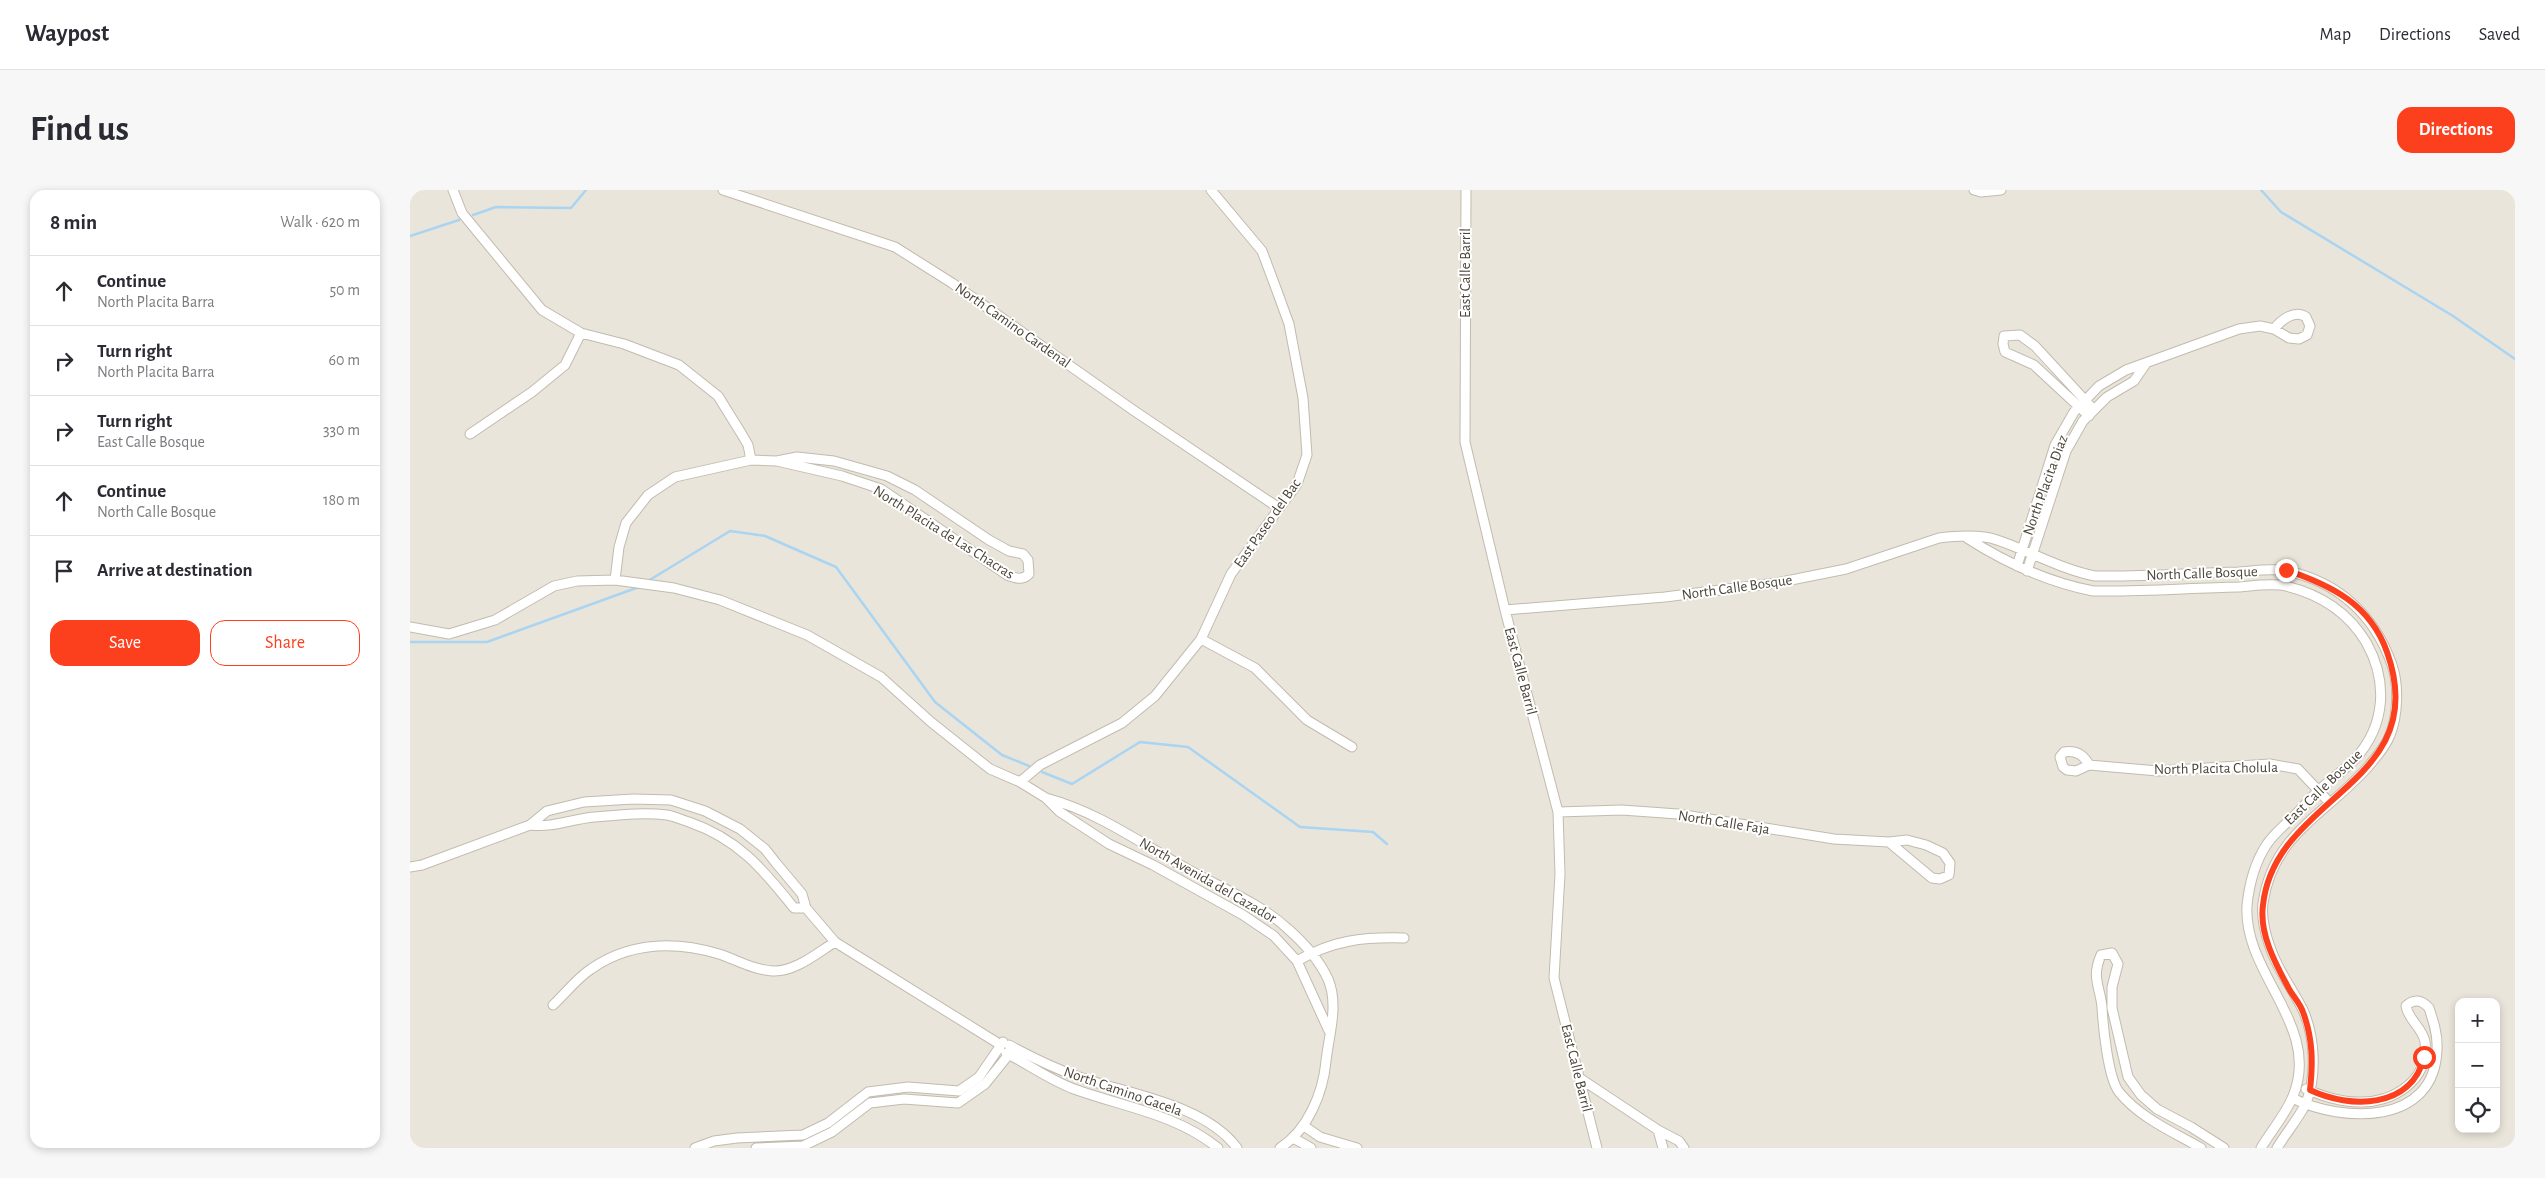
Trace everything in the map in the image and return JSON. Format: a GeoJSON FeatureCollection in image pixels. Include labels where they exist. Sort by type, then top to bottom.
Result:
{"type":"FeatureCollection","features":[{"type":"Feature","properties":{"kind":"street"},"geometry":{"type":"LineString","coordinates":[[453,190],[462,212],[542,310],[582,333],[624,344],[679,366],[718,396],[742,432],[751,460]]}},
{"type":"Feature","properties":{"kind":"street","name":"North Camino Cardenal"},"geometry":{"type":"LineString","coordinates":[[723,190],[895,247],[952,282],[1133,410],[1279,508]]}},
{"type":"Feature","properties":{"kind":"street","name":"East Paseo del Bac"},"geometry":{"type":"LineString","coordinates":[[1020,782],[1040,765],[1122,723],[1155,696],[1201,639],[1231,574],[1297,484],[1308,455],[1303,398],[1289,324],[1262,251],[1211,190]]}},
{"type":"Feature","properties":{"kind":"street","name":"East Calle Barril"},"geometry":{"type":"LineString","coordinates":[[1466,190],[1465,442],[1505,610],[1558,812],[1560,874],[1554,978],[1597,1148]]}},
{"type":"Feature","properties":{"kind":"street"},"geometry":{"type":"LineString","coordinates":[[1974,190],[1981,192],[2001,190]]}},
{"type":"Feature","properties":{"kind":"street","name":"North Placita Diaz"},"geometry":{"type":"LineString","coordinates":[[2016,566],[2055,445],[2074,412],[2099,386],[2119,374],[2239,329],[2260,326],[2274,329]]}},
{"type":"Feature","properties":{"kind":"street"},"geometry":{"type":"LineString","coordinates":[[470,434],[532,392],[565,365],[582,333]]}},
{"type":"Feature","properties":{"kind":"street"},"geometry":{"type":"LineString","coordinates":[[2082,404],[2035,346],[2020,335],[2004,336],[2005,352],[2034,365],[2091,413]]}},
{"type":"Feature","properties":{"kind":"street","name":"North Placita Diaz"},"geometry":{"type":"LineString","coordinates":[[2027,570],[2066,451],[2091,413],[2107,397],[2134,381],[2145,365]]}},
{"type":"Feature","properties":{"kind":"street","name":"North Placita de Las Chacras"},"geometry":{"type":"LineString","coordinates":[[614,580],[618,547],[626,524],[648,495],[675,477],[751,460],[777,461],[842,476],[881,489],[1007,575],[1017,579],[1025,578],[1029,574],[1028,560],[1023,554],[1009,551],[993,543],[915,490],[887,476],[826,460],[797,457],[777,461]]}},
{"type":"Feature","properties":{"kind":"street","name":"North Calle Bosque"},"geometry":{"type":"LineString","coordinates":[[1965,537],[2016,566],[2067,586],[2093,591],[2284,586],[2310,594],[2332,605],[2347,618],[2361,634],[2372,652],[2380,676],[2382,699],[2376,729]]}},
{"type":"Feature","properties":{"kind":"street","name":"North Calle Bosque"},"geometry":{"type":"LineString","coordinates":[[1505,610],[1665,596],[1776,583],[1846,568],[1939,538],[1995,539],[2071,571],[2095,576],[2286,570],[2315,580],[2340,592],[2358,607],[2373,625],[2385,646],[2392,664],[2397,700],[2390,736]]}},
{"type":"Feature","properties":{"kind":"street","name":"North Avenida del Cazador"},"geometry":{"type":"LineString","coordinates":[[410,627],[449,634],[495,620],[554,586],[576,581],[614,580],[674,588],[720,600],[807,635],[881,677],[931,722],[990,769],[1020,782],[1046,798],[1060,812],[1110,844],[1153,865],[1243,915],[1274,936],[1297,961],[1330,1031]]}},
{"type":"Feature","properties":{"kind":"street"},"geometry":{"type":"LineString","coordinates":[[1201,639],[1255,668],[1307,720],[1352,747]]}},
{"type":"Feature","properties":{"kind":"street","name":"East Calle Bosque"},"geometry":{"type":"LineString","coordinates":[[2261,1148],[2292,1098],[2297,1085],[2297,1042],[2291,1022],[2260,966],[2248,928],[2249,895],[2253,874],[2268,843],[2318,791],[2355,758],[2376,729]]}},
{"type":"Feature","properties":{"kind":"street","name":"East Calle Bosque"},"geometry":{"type":"LineString","coordinates":[[2277,1148],[2305,1104],[2310,1090],[2312,1039],[2305,1017],[2274,960],[2263,926],[2264,898],[2268,878],[2280,852],[2329,802],[2367,768],[2390,736]]}},
{"type":"Feature","properties":{"kind":"street","name":"North Placita Cholula"},"geometry":{"type":"LineString","coordinates":[[2089,765],[2158,771],[2270,764],[2298,769],[2329,802]]}},
{"type":"Feature","properties":{"kind":"street","name":"North Avenida del Cazador"},"geometry":{"type":"LineString","coordinates":[[1046,798],[1068,804],[1119,828],[1190,871],[1249,902],[1288,928],[1311,952],[1328,980],[1335,1005],[1325,1070],[1316,1099],[1304,1126],[1295,1139],[1280,1148]]}},
{"type":"Feature","properties":{"kind":"street","name":"North Camino Gacela"},"geometry":{"type":"LineString","coordinates":[[410,867],[422,865],[530,825],[547,811],[584,802],[634,799],[671,800],[705,811],[740,829],[764,849],[802,894],[806,908],[835,942],[1072,1088],[1162,1116],[1200,1133],[1218,1148]]}},
{"type":"Feature","properties":{"kind":"street","name":"North Calle Faja"},"geometry":{"type":"LineString","coordinates":[[1558,812],[1622,810],[1678,814],[1834,839],[1889,842],[1907,840],[1943,854],[1950,864],[1949,874],[1940,879],[1932,878],[1889,842]]}},
{"type":"Feature","properties":{"kind":"street","name":"North Camino Gacela"},"geometry":{"type":"LineString","coordinates":[[530,825],[547,827],[586,818],[633,814],[669,815],[700,826],[733,843],[755,861],[794,908],[806,908]]}},
{"type":"Feature","properties":{"kind":"street"},"geometry":{"type":"LineString","coordinates":[[2249,895],[2264,898]]}},
{"type":"Feature","properties":{"kind":"street"},"geometry":{"type":"LineString","coordinates":[[1297,961],[1311,952],[1330,944],[1379,937],[1404,938]]}},
{"type":"Feature","properties":{"kind":"street"},"geometry":{"type":"LineString","coordinates":[[553,1005],[590,969],[630,950],[659,945],[684,946],[775,971],[797,965],[835,942]]}},
{"type":"Feature","properties":{"kind":"street"},"geometry":{"type":"LineString","coordinates":[[2201,1148],[2150,1120],[2118,1091],[2102,1034],[2102,1004],[2095,976],[2101,955],[2107,952],[2112,953],[2116,958],[2117,971],[2112,987],[2112,1008],[2122,1060],[2128,1077],[2141,1095],[2157,1109],[2191,1127],[2224,1148]]}},
{"type":"Feature","properties":{"kind":"street"},"geometry":{"type":"LineString","coordinates":[[2292,1098],[2336,1113],[2357,1115],[2378,1114],[2392,1109],[2415,1096],[2427,1085],[2434,1068],[2437,1048],[2429,1008],[2424,1002],[2417,1001],[2406,1006],[2409,1016],[2424,1035],[2426,1049],[2420,1071],[2407,1087],[2381,1100],[2358,1102],[2318,1094],[2297,1085]]}},
{"type":"Feature","properties":{"kind":"street"},"geometry":{"type":"LineString","coordinates":[[2291,1022],[2305,1017]]}},
{"type":"Feature","properties":{"kind":"street"},"geometry":{"type":"LineString","coordinates":[[695,1148],[714,1141],[737,1138],[803,1134],[828,1123],[868,1092],[908,1087],[959,1091],[979,1077],[999,1044]]}},
{"type":"Feature","properties":{"kind":"street"},"geometry":{"type":"LineString","coordinates":[[756,1148],[803,1146],[832,1132],[870,1103],[904,1099],[958,1103],[985,1084],[1012,1051]]}},
{"type":"Feature","properties":{"kind":"street","name":"North Camino Gacela"},"geometry":{"type":"LineString","coordinates":[[1012,1051],[1078,1077],[1168,1104],[1208,1123],[1237,1148]]}},
{"type":"Feature","properties":{"kind":"street"},"geometry":{"type":"LineString","coordinates":[[1580,1080],[1658,1130],[1679,1141],[1684,1148]]}},
{"type":"Feature","properties":{"kind":"street"},"geometry":{"type":"LineString","coordinates":[[1126,1105],[1135,1094]]}},
{"type":"Feature","properties":{"kind":"street"},"geometry":{"type":"LineString","coordinates":[[1304,1126],[1320,1137],[1357,1148]]}},
{"type":"Feature","properties":{"kind":"street"},"geometry":{"type":"LineString","coordinates":[[1658,1130],[1664,1148]]}},
{"type":"Feature","properties":{"kind":"street"},"geometry":{"type":"LineString","coordinates":[[1295,1139],[1311,1148]]}},
{"type":"Feature","properties":{"kind":"shaded area"},"geometry":{"type":"Polygon","coordinates":[[[410,190],[2515,190],[2515,1148],[410,1148],[410,190]]]}},
{"type":"Feature","properties":{"kind":"waterway"},"geometry":{"type":"LineString","coordinates":[[473,215],[496,207],[571,208],[586,190]]}},
{"type":"Feature","properties":{"kind":"waterway"},"geometry":{"type":"LineString","coordinates":[[2261,190],[2281,212],[2453,316],[2515,359]]}},
{"type":"Feature","properties":{"kind":"waterway"},"geometry":{"type":"LineString","coordinates":[[410,236],[459,220]]}},
{"type":"Feature","properties":{"kind":"waterway"},"geometry":{"type":"LineString","coordinates":[[648,581],[730,531],[765,536],[836,567],[935,702],[1002,755],[1029,766]]}},
{"type":"Feature","properties":{"kind":"waterway"},"geometry":{"type":"LineString","coordinates":[[410,642],[487,642],[639,587]]}},
{"type":"Feature","properties":{"kind":"waterway"},"geometry":{"type":"LineString","coordinates":[[1042,772],[1072,784],[1140,742],[1188,747],[1300,827],[1373,832],[1387,844]]}},
{"type":"Feature","properties":{"kind":"route"},"geometry":{"type":"LineString","coordinates":[[2286,570],[2315,580],[2340,592],[2358,607],[2373,625],[2385,646],[2395,673],[2397,700],[2390,736],[2367,768],[2329,802],[2280,852],[2268,878],[2262,907],[2263,926],[2274,960],[2288,988],[2303,1010],[2312,1039],[2310,1090],[2336,1099],[2358,1102],[2381,1100],[2396,1094],[2416,1078],[2424,1057]]}}]}
